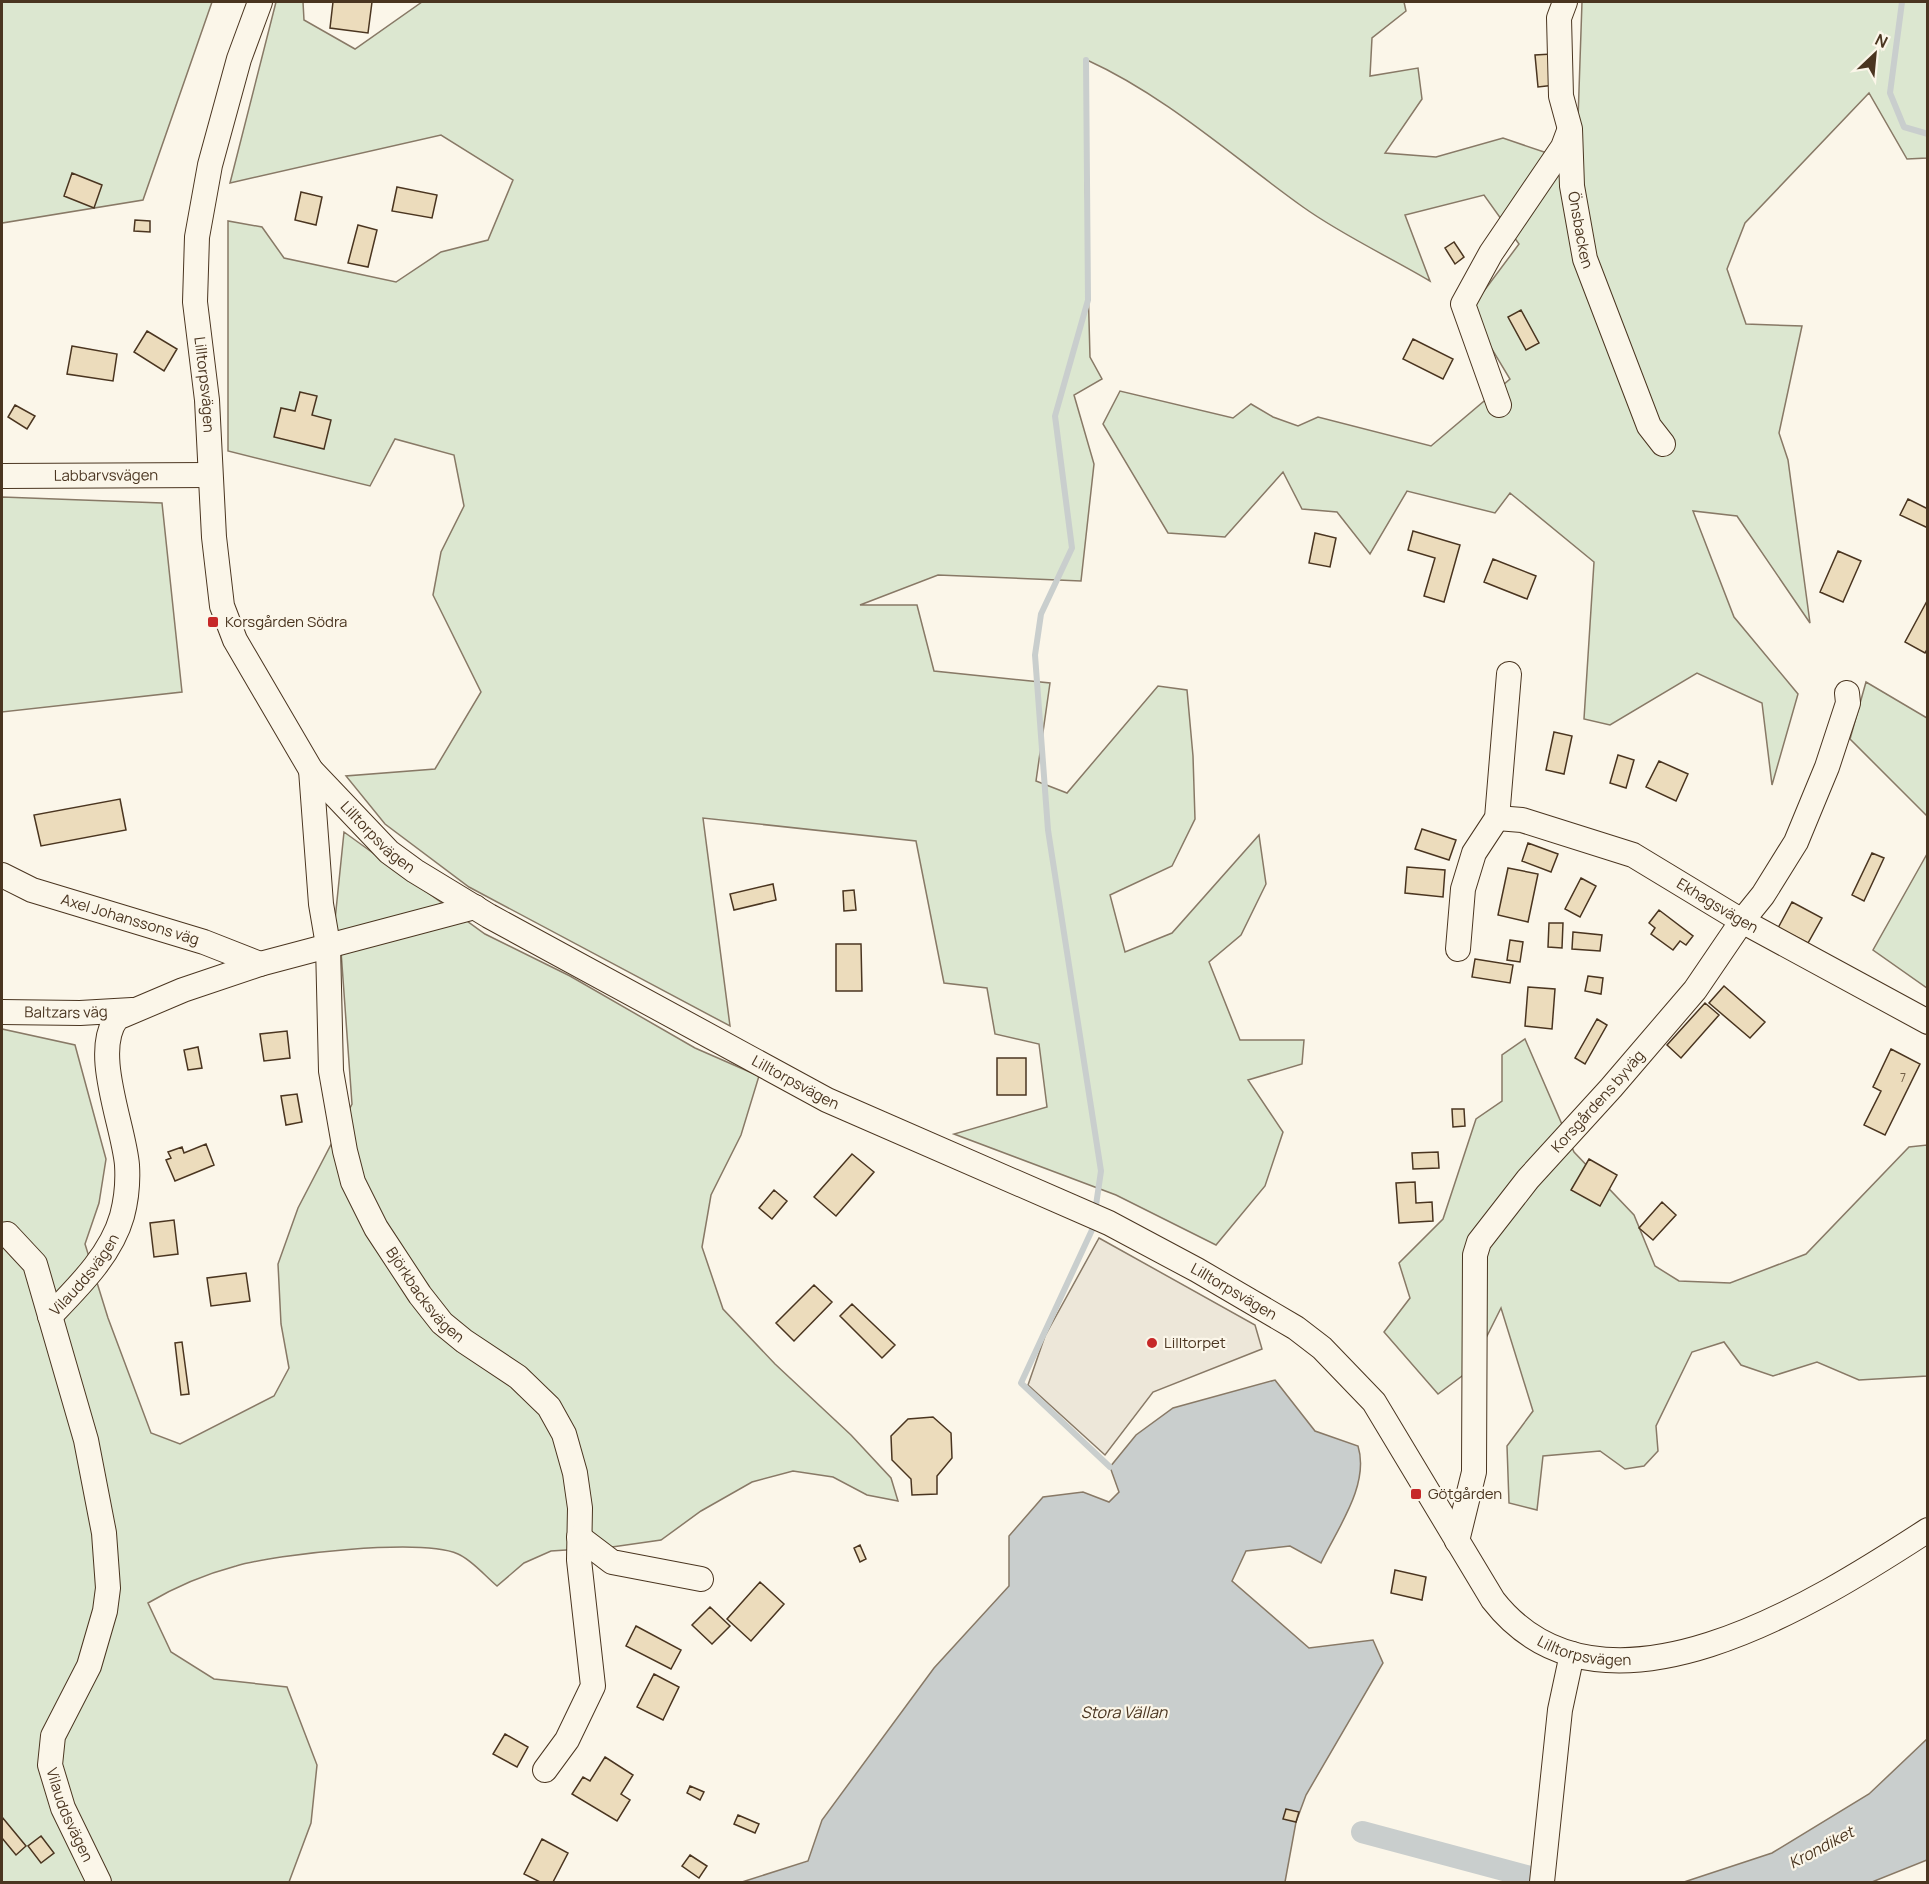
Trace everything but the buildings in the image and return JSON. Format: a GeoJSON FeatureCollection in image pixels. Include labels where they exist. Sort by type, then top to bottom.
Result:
{"type":"FeatureCollection","features":[{"type":"Feature","properties":{"kind":"street","name":"Lilltorpsvägen"},"geometry":{"type":"LineString","coordinates":[[260,2],[221,119],[197,237],[195,302],[207,400],[210,475],[222,606],[235,640],[311,770],[388,852],[414,871],[475,908],[827,1100],[1111,1234],[1247,1310],[1296,1328],[1322,1348],[1374,1402],[1493,1600],[1515,1626],[1537,1642],[1600,1661],[1633,1661],[1670,1655],[1698,1647],[1776,1617],[1858,1575],[1928,1530]]}},
{"type":"Feature","properties":{"kind":"street","name":"Önsbacken"},"geometry":{"type":"LineString","coordinates":[[1565,2],[1559,18],[1561,96],[1570,129],[1572,186],[1585,259],[1649,426],[1663,444]]}},
{"type":"Feature","properties":{"kind":"street"},"geometry":{"type":"LineString","coordinates":[[1499,405],[1463,304],[1469,289],[1491,253],[1563,147],[1570,129]]}},
{"type":"Feature","properties":{"kind":"street","name":"Labbarvsvägen"},"geometry":{"type":"LineString","coordinates":[[2,476],[210,475]]}},
{"type":"Feature","properties":{"kind":"street"},"geometry":{"type":"LineString","coordinates":[[1458,949],[1462,889],[1474,853],[1497,818],[1509,674]]}},
{"type":"Feature","properties":{"kind":"street","name":"Korsgårdens byväg"},"geometry":{"type":"LineString","coordinates":[[1457,1541],[1474,1472],[1475,1255],[1479,1242],[1528,1179],[1611,1088],[1695,990],[1742,921],[1763,895],[1796,842],[1827,767],[1848,703],[1847,693]]}},
{"type":"Feature","properties":{"kind":"street","name":"Björkbacksvägen"},"geometry":{"type":"LineString","coordinates":[[311,770],[321,904],[328,945],[331,1071],[345,1151],[353,1182],[376,1228],[420,1296],[442,1323],[464,1341],[518,1377],[549,1407],[556,1417],[575,1473],[580,1508],[579,1560],[593,1686],[567,1740],[545,1770]]}},
{"type":"Feature","properties":{"kind":"street","name":"Ekhagsvägen"},"geometry":{"type":"LineString","coordinates":[[1497,818],[1522,820],[1633,855],[1742,921],[1928,1022]]}},
{"type":"Feature","properties":{"kind":"street","name":"Axel Johanssons väg"},"geometry":{"type":"LineString","coordinates":[[2,875],[32,890],[204,942],[260,964]]}},
{"type":"Feature","properties":{"kind":"street","name":"Vilauddsvägen"},"geometry":{"type":"LineString","coordinates":[[99,1882],[63,1808],[50,1765],[53,1736],[89,1666],[105,1611],[108,1588],[96,1484],[50,1316],[75,1291],[104,1254],[122,1214],[127,1163],[106,1050],[111,1026],[117,1018],[132,1010],[260,964],[475,908]]}},
{"type":"Feature","properties":{"kind":"street","name":"Baltzars väg"},"geometry":{"type":"LineString","coordinates":[[2,1012],[80,1013],[132,1010]]}},
{"type":"Feature","properties":{"kind":"street"},"geometry":{"type":"LineString","coordinates":[[7,1233],[35,1264],[50,1316]]}},
{"type":"Feature","properties":{"kind":"street"},"geometry":{"type":"LineString","coordinates":[[579,1537],[612,1562],[700,1579]]}},
{"type":"Feature","properties":{"kind":"street"},"geometry":{"type":"LineString","coordinates":[[1542,1882],[1560,1710],[1572,1654]]}},
{"type":"Feature","properties":{"kind":"green space"},"geometry":{"type":"Polygon","coordinates":[[[2,2],[212,2],[143,200],[2,223],[2,2]]]}},
{"type":"Feature","properties":{"kind":"green space"},"geometry":{"type":"Polygon","coordinates":[[[276,2],[303,2],[304,20],[355,49],[422,2],[1404,2],[1406,11],[1372,38],[1370,76],[1418,68],[1422,99],[1385,153],[1436,157],[1503,138],[1544,152],[1577,149],[1582,2],[1927,2],[1927,158],[1907,159],[1869,93],[1745,223],[1727,269],[1746,324],[1802,326],[1779,433],[1788,460],[1810,623],[1737,516],[1693,511],[1734,617],[1798,694],[1772,785],[1762,703],[1697,673],[1610,725],[1584,719],[1594,562],[1510,493],[1495,513],[1407,491],[1370,554],[1337,512],[1302,509],[1283,472],[1225,537],[1168,533],[1103,424],[1120,391],[1233,418],[1251,404],[1273,417],[1298,426],[1318,417],[1431,446],[1510,379],[1469,311],[1519,244],[1484,195],[1405,215],[1430,281],[1318,217],[1172,109],[1087,60],[1085,173],[1090,357],[1102,379],[1074,395],[1094,464],[1081,581],[938,575],[860,605],[917,605],[934,671],[1050,683],[1036,781],[1067,793],[1158,686],[1187,690],[1193,756],[1195,819],[1172,866],[1110,895],[1125,952],[1172,933],[1259,835],[1266,884],[1241,935],[1209,962],[1240,1040],[1304,1040],[1302,1064],[1248,1080],[1283,1132],[1265,1186],[1216,1245],[1116,1195],[954,1134],[1047,1107],[1039,1044],[995,1034],[987,988],[944,983],[916,841],[703,818],[730,1026],[469,887],[385,824],[346,776],[435,769],[481,692],[433,595],[441,552],[464,506],[454,455],[395,439],[370,486],[228,451],[228,221],[262,227],[284,258],[396,282],[441,252],[488,240],[513,180],[441,135],[230,183],[276,2]]]}},
{"type":"Feature","properties":{"kind":"green space"},"geometry":{"type":"Polygon","coordinates":[[[2,497],[162,503],[182,692],[2,712],[2,497]]]}},
{"type":"Feature","properties":{"kind":"green space"},"geometry":{"type":"Polygon","coordinates":[[[1866,682],[1927,718],[1927,816],[1850,739],[1866,682]]]}},
{"type":"Feature","properties":{"kind":"green space"},"geometry":{"type":"Polygon","coordinates":[[[344,832],[485,934],[570,976],[695,1048],[759,1076],[741,1135],[711,1195],[702,1247],[723,1309],[775,1364],[851,1435],[891,1478],[898,1501],[867,1495],[833,1477],[793,1471],[752,1482],[701,1511],[661,1540],[612,1547],[551,1551],[524,1563],[497,1586],[458,1554],[440,1549],[413,1547],[348,1550],[256,1561],[213,1573],[191,1582],[148,1603],[171,1652],[214,1679],[287,1687],[317,1765],[311,1823],[289,1882],[2,1882],[2,1029],[75,1045],[106,1159],[99,1203],[85,1244],[108,1318],[151,1433],[180,1444],[274,1396],[289,1368],[281,1324],[278,1264],[298,1208],[352,1104],[341,951],[335,920],[344,832]]]}},
{"type":"Feature","properties":{"kind":"green space"},"geometry":{"type":"Polygon","coordinates":[[[1927,854],[1927,988],[1873,950],[1927,854]]]}},
{"type":"Feature","properties":{"kind":"green space"},"geometry":{"type":"Polygon","coordinates":[[[1525,1039],[1574,1152],[1634,1215],[1655,1266],[1679,1281],[1730,1283],[1806,1254],[1909,1147],[1927,1145],[1927,1376],[1859,1380],[1817,1362],[1773,1376],[1741,1365],[1724,1342],[1692,1352],[1656,1426],[1658,1451],[1644,1466],[1625,1469],[1600,1451],[1543,1456],[1537,1510],[1509,1503],[1507,1446],[1533,1411],[1501,1308],[1470,1370],[1438,1394],[1384,1332],[1410,1298],[1399,1263],[1443,1219],[1476,1119],[1502,1101],[1502,1055],[1525,1039]]]}},
{"type":"Feature","properties":{"kind":"shaded area","name":"Lilltorpet"},"geometry":{"type":"Polygon","coordinates":[[[1099,1238],[1255,1325],[1262,1349],[1153,1392],[1105,1455],[1028,1385],[1045,1336],[1099,1238]]]}},
{"type":"Feature","properties":{"kind":"water","name":"Stora Vällan"},"geometry":{"type":"Polygon","coordinates":[[[1275,1380],[1315,1431],[1358,1446],[1361,1461],[1360,1476],[1350,1506],[1321,1563],[1290,1546],[1246,1551],[1232,1581],[1309,1648],[1373,1640],[1383,1663],[1306,1795],[1296,1822],[1285,1882],[742,1882],[808,1861],[822,1820],[934,1668],[1009,1586],[1009,1536],[1043,1497],[1083,1492],[1109,1502],[1119,1492],[1110,1467],[1136,1435],[1173,1408],[1275,1380]]]}},
{"type":"Feature","properties":{"kind":"water","name":"Krondiket"},"geometry":{"type":"Polygon","coordinates":[[[1927,1739],[1927,1860],[1872,1882],[1684,1882],[1772,1853],[1869,1794],[1927,1739]]]}},
{"type":"Feature","properties":{"kind":"waterway"},"geometry":{"type":"LineString","coordinates":[[1902,2],[1890,93],[1904,127],[1928,134]]}},
{"type":"Feature","properties":{"kind":"waterway"},"geometry":{"type":"LineString","coordinates":[[1086,60],[1088,300],[1055,416],[1072,548],[1041,614],[1035,655],[1048,830],[1101,1171],[1095,1212]]}},
{"type":"Feature","properties":{"kind":"waterway"},"geometry":{"type":"LineString","coordinates":[[1093,1222],[1092,1230],[1021,1383],[1110,1467]]}},
{"type":"Feature","properties":{"kind":"waterway"},"geometry":{"type":"LineString","coordinates":[[1362,1832],[1530,1877]]}},
{"type":"Feature","properties":{"kind":"place","name":"Korsgården Södra"},"geometry":{"type":"Point","coordinates":[213,622]}},
{"type":"Feature","properties":{"kind":"place","name":"Lilltorpet"},"geometry":{"type":"Point","coordinates":[1152,1343]}},
{"type":"Feature","properties":{"kind":"place","name":"Götgården"},"geometry":{"type":"Point","coordinates":[1416,1494]}}]}
